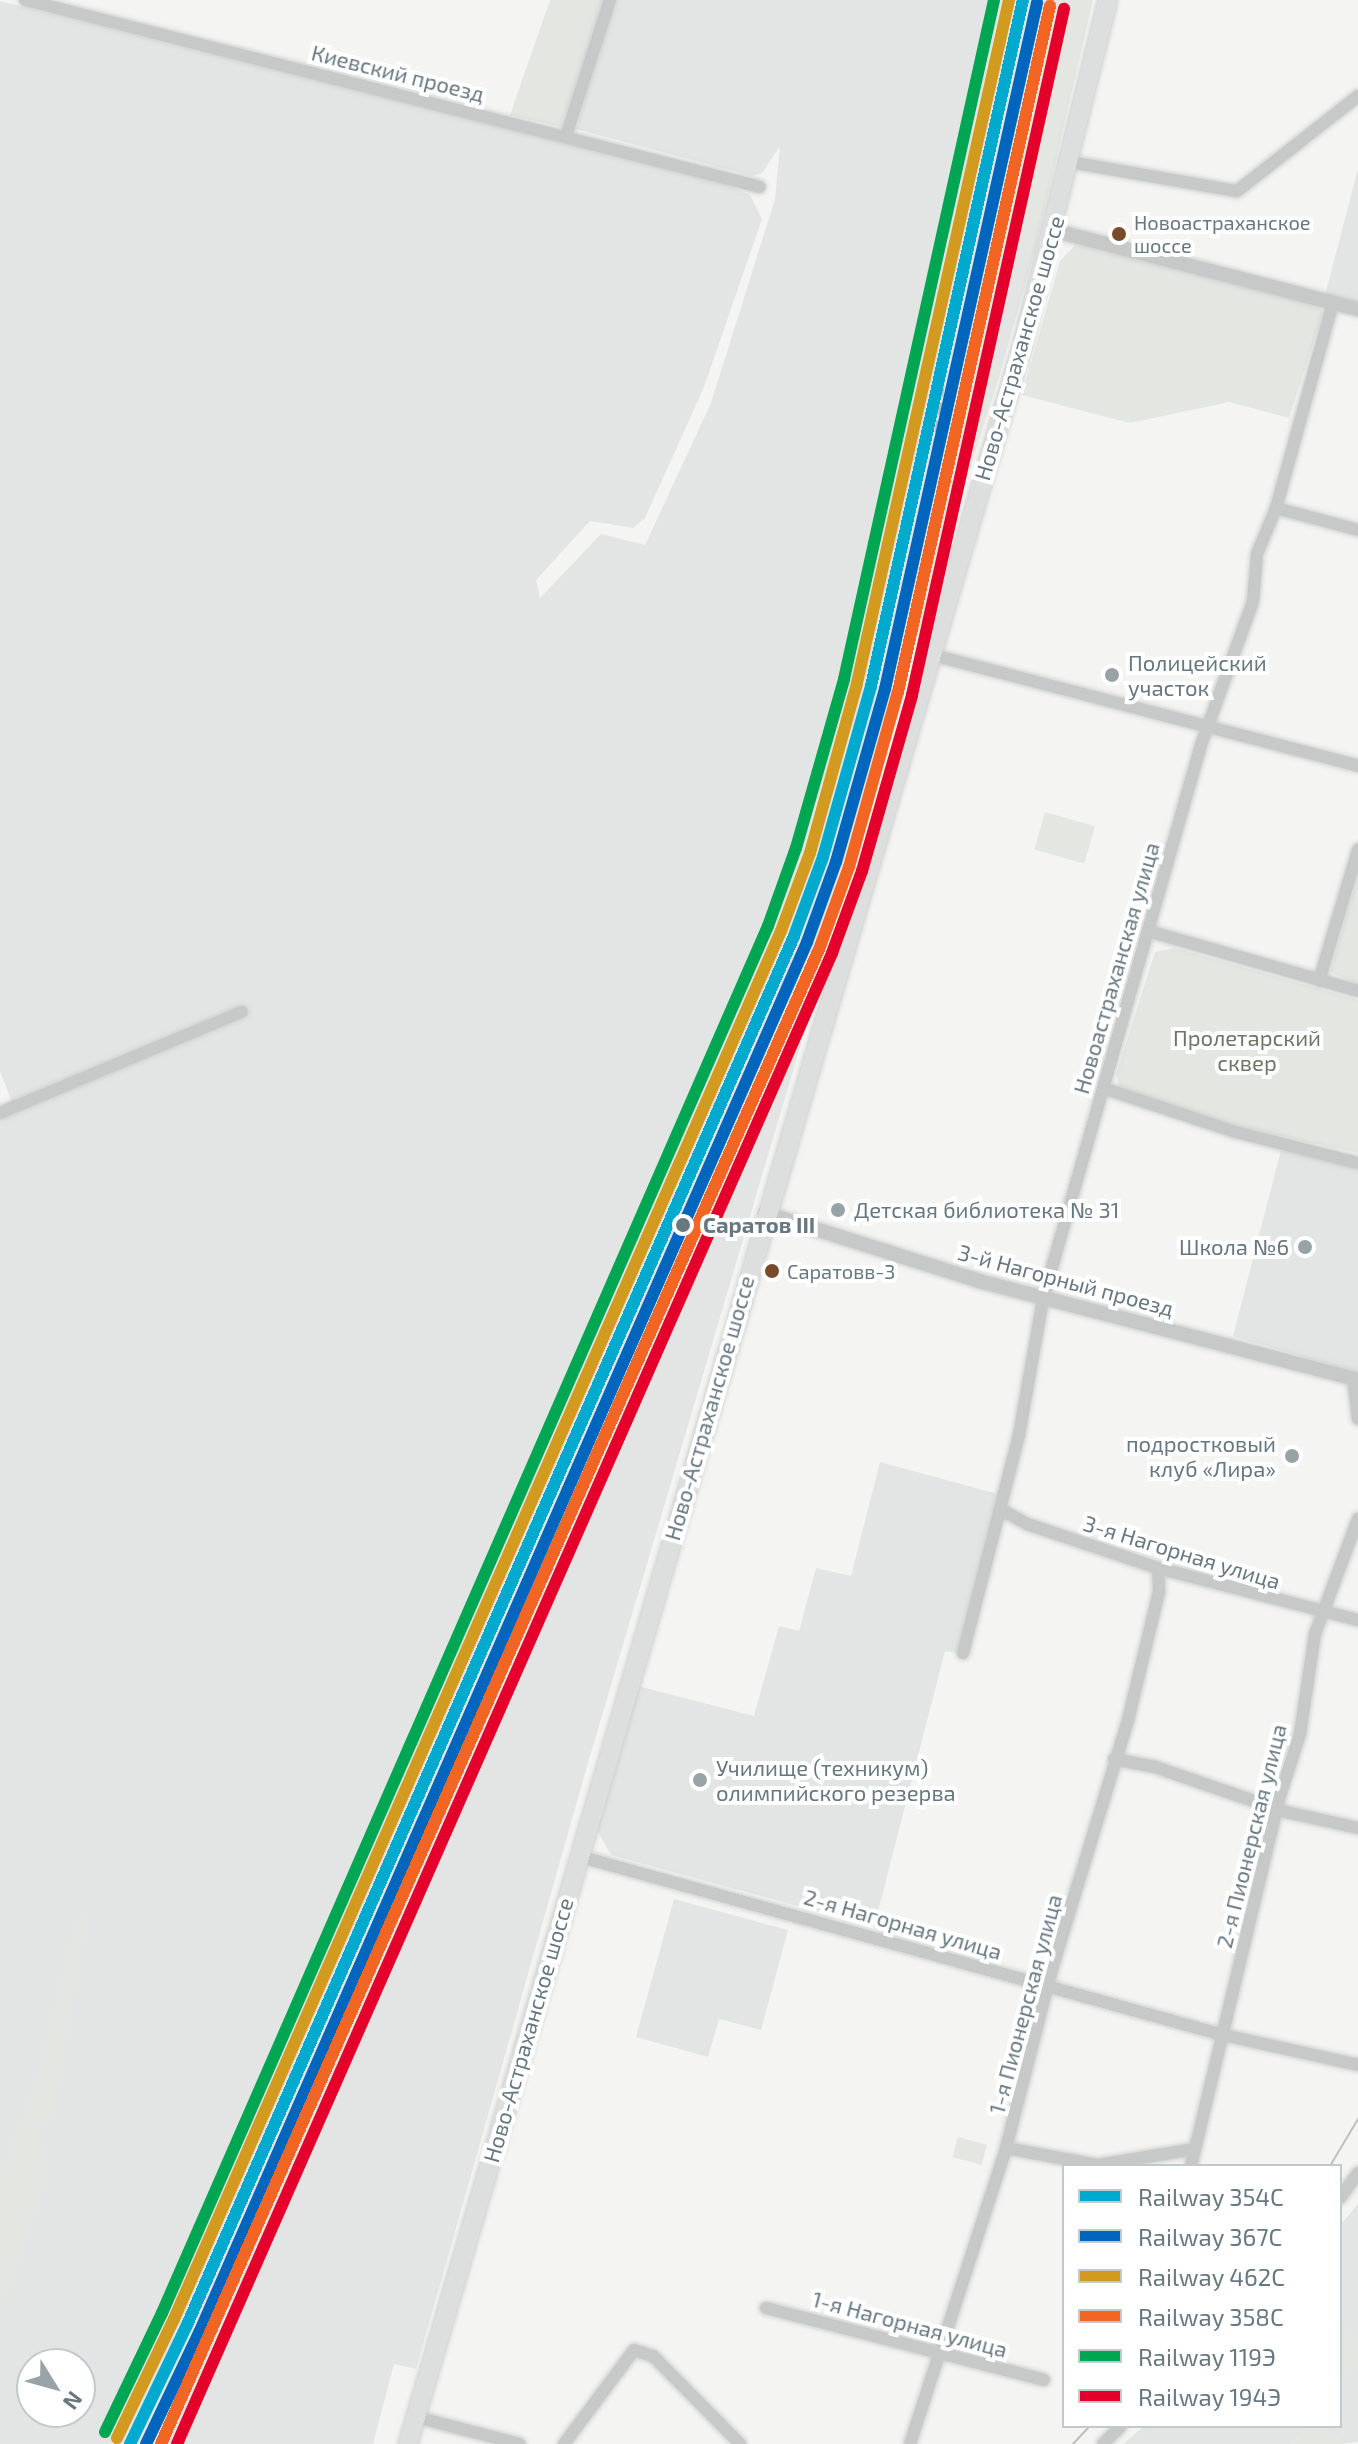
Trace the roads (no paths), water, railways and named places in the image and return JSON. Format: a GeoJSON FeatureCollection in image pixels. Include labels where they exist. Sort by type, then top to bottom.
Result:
{"type":"FeatureCollection","features":[{"type":"Feature","properties":{"kind":"main road","name":"Ново-Астраханское шоссе"},"geometry":{"type":"LineString","coordinates":[[408,2444],[1052,230],[1108,0]]}},
{"type":"Feature","properties":{"kind":"street","name":"Киевский проезд"},"geometry":{"type":"LineString","coordinates":[[25,0],[760,187]]}},
{"type":"Feature","properties":{"kind":"street"},"geometry":{"type":"LineString","coordinates":[[566,136],[610,0]]}},
{"type":"Feature","properties":{"kind":"street"},"geometry":{"type":"LineString","coordinates":[[1070,162],[1237,191],[1358,96]]}},
{"type":"Feature","properties":{"kind":"street"},"geometry":{"type":"LineString","coordinates":[[1052,230],[1358,309]]}},
{"type":"Feature","properties":{"kind":"street","name":"Новоастраханская улица"},"geometry":{"type":"LineString","coordinates":[[963,1653],[1019,1435],[1043,1299],[1209,726],[1253,601],[1257,554],[1276,508],[1333,302]]}},
{"type":"Feature","properties":{"kind":"street"},"geometry":{"type":"LineString","coordinates":[[1276,508],[1358,530]]}},
{"type":"Feature","properties":{"kind":"street"},"geometry":{"type":"LineString","coordinates":[[929,654],[1358,766]]}},
{"type":"Feature","properties":{"kind":"street"},"geometry":{"type":"LineString","coordinates":[[1319,981],[1358,850]]}},
{"type":"Feature","properties":{"kind":"street"},"geometry":{"type":"LineString","coordinates":[[1148,931],[1358,991]]}},
{"type":"Feature","properties":{"kind":"street"},"geometry":{"type":"LineString","coordinates":[[0,1113],[242,1012]]}},
{"type":"Feature","properties":{"kind":"street"},"geometry":{"type":"LineString","coordinates":[[1103,1088],[1232,1131],[1358,1163]]}},
{"type":"Feature","properties":{"kind":"street","name":"3-й Нагорный проезд"},"geometry":{"type":"LineString","coordinates":[[765,1213],[1043,1299],[1356,1379]]}},
{"type":"Feature","properties":{"kind":"street"},"geometry":{"type":"LineString","coordinates":[[1356,1379],[1358,1419]]}},
{"type":"Feature","properties":{"kind":"street","name":"3-я Нагорная улица"},"geometry":{"type":"LineString","coordinates":[[1000,1509],[1027,1524],[1158,1568],[1358,1620]]}},
{"type":"Feature","properties":{"kind":"street","name":"2-я Пионерская улица"},"geometry":{"type":"LineString","coordinates":[[1191,2164],[1278,1809],[1300,1734],[1315,1634],[1358,1519]]}},
{"type":"Feature","properties":{"kind":"street","name":"1-я Пионерская улица"},"geometry":{"type":"LineString","coordinates":[[910,2444],[1006,2148],[1159,1592],[1158,1568]]}},
{"type":"Feature","properties":{"kind":"street"},"geometry":{"type":"LineString","coordinates":[[1114,1759],[1155,1767],[1199,1786],[1278,1809],[1358,1828]]}},
{"type":"Feature","properties":{"kind":"street","name":"2-я Нагорная улица"},"geometry":{"type":"LineString","coordinates":[[578,1856],[1223,2035],[1358,2065]]}},
{"type":"Feature","properties":{"kind":"street"},"geometry":{"type":"LineString","coordinates":[[1006,2148],[1093,2164]]}},
{"type":"Feature","properties":{"kind":"street"},"geometry":{"type":"LineString","coordinates":[[1104,2164],[1195,2149]]}},
{"type":"Feature","properties":{"kind":"street"},"geometry":{"type":"LineString","coordinates":[[1342,2195],[1358,2173]]}},
{"type":"Feature","properties":{"kind":"street","name":"1-я Нагорная улица"},"geometry":{"type":"LineString","coordinates":[[766,2308],[1044,2380]]}},
{"type":"Feature","properties":{"kind":"street"},"geometry":{"type":"LineString","coordinates":[[564,2444],[628,2354],[640,2350],[653,2356],[740,2444]]}},
{"type":"Feature","properties":{"kind":"street"},"geometry":{"type":"LineString","coordinates":[[416,2417],[520,2444]]}},
{"type":"Feature","properties":{"kind":"street"},"geometry":{"type":"LineString","coordinates":[[1103,2444],[1119,2428]]}},
{"type":"Feature","properties":{"kind":"tram line"},"geometry":{"type":"LineString","coordinates":[[1331,2164],[1358,2119]]}},
{"type":"Feature","properties":{"kind":"tram line"},"geometry":{"type":"LineString","coordinates":[[1073,2444],[1088,2428]]}},
{"type":"Feature","properties":{"kind":"railway"},"geometry":{"type":"LineString","coordinates":[[927,504],[950,330]]}},
{"type":"Feature","properties":{"kind":"rail line","name":"119Э"},"geometry":{"type":"LineString","coordinates":[[105,2432],[162,2313],[768,926],[796,848],[844,679],[994,0]]}},
{"type":"Feature","properties":{"kind":"rail line","name":"462С"},"geometry":{"type":"LineString","coordinates":[[117,2438],[174,2319],[781,931],[810,853],[857,683],[1009,0]]}},
{"type":"Feature","properties":{"kind":"rail line","name":"354С"},"geometry":{"type":"LineString","coordinates":[[130,2444],[187,2325],[794,936],[823,857],[871,686],[1023,0]]}},
{"type":"Feature","properties":{"kind":"rail line","name":"367С"},"geometry":{"type":"LineString","coordinates":[[146,2444],[200,2331],[807,942],[836,862],[885,689],[1037,3]]}},
{"type":"Feature","properties":{"kind":"rail line","name":"358С"},"geometry":{"type":"LineString","coordinates":[[161,2444],[820,947],[849,867],[898,692],[1050,6]]}},
{"type":"Feature","properties":{"kind":"rail line","name":"194Э"},"geometry":{"type":"LineString","coordinates":[[177,2444],[832,953],[862,871],[912,695],[1064,9]]}},
{"type":"Feature","properties":{"kind":"place","name":"Новоастраханское шоссе"},"geometry":{"type":"Point","coordinates":[1119,234]}},
{"type":"Feature","properties":{"kind":"place","name":"Полицейский участок"},"geometry":{"type":"Point","coordinates":[1112,675]}},
{"type":"Feature","properties":{"kind":"place","name":"Детская библиотека № 31"},"geometry":{"type":"Point","coordinates":[838,1210]}},
{"type":"Feature","properties":{"kind":"place","name":"Саратов III"},"geometry":{"type":"Point","coordinates":[683,1225]}},
{"type":"Feature","properties":{"kind":"place","name":"Школа №6"},"geometry":{"type":"Point","coordinates":[1305,1247]}},
{"type":"Feature","properties":{"kind":"place","name":"Саратовв-3"},"geometry":{"type":"Point","coordinates":[772,1271]}},
{"type":"Feature","properties":{"kind":"place","name":"подростковый клуб «Лира»"},"geometry":{"type":"Point","coordinates":[1292,1456]}},
{"type":"Feature","properties":{"kind":"place","name":"Училище (техникум) олимпийского резерва"},"geometry":{"type":"Point","coordinates":[700,1780]}},
{"type":"Feature","properties":{"kind":"park label","name":"Пролетарский сквер"},"geometry":{"type":"Point","coordinates":[1247,1050]}}]}
